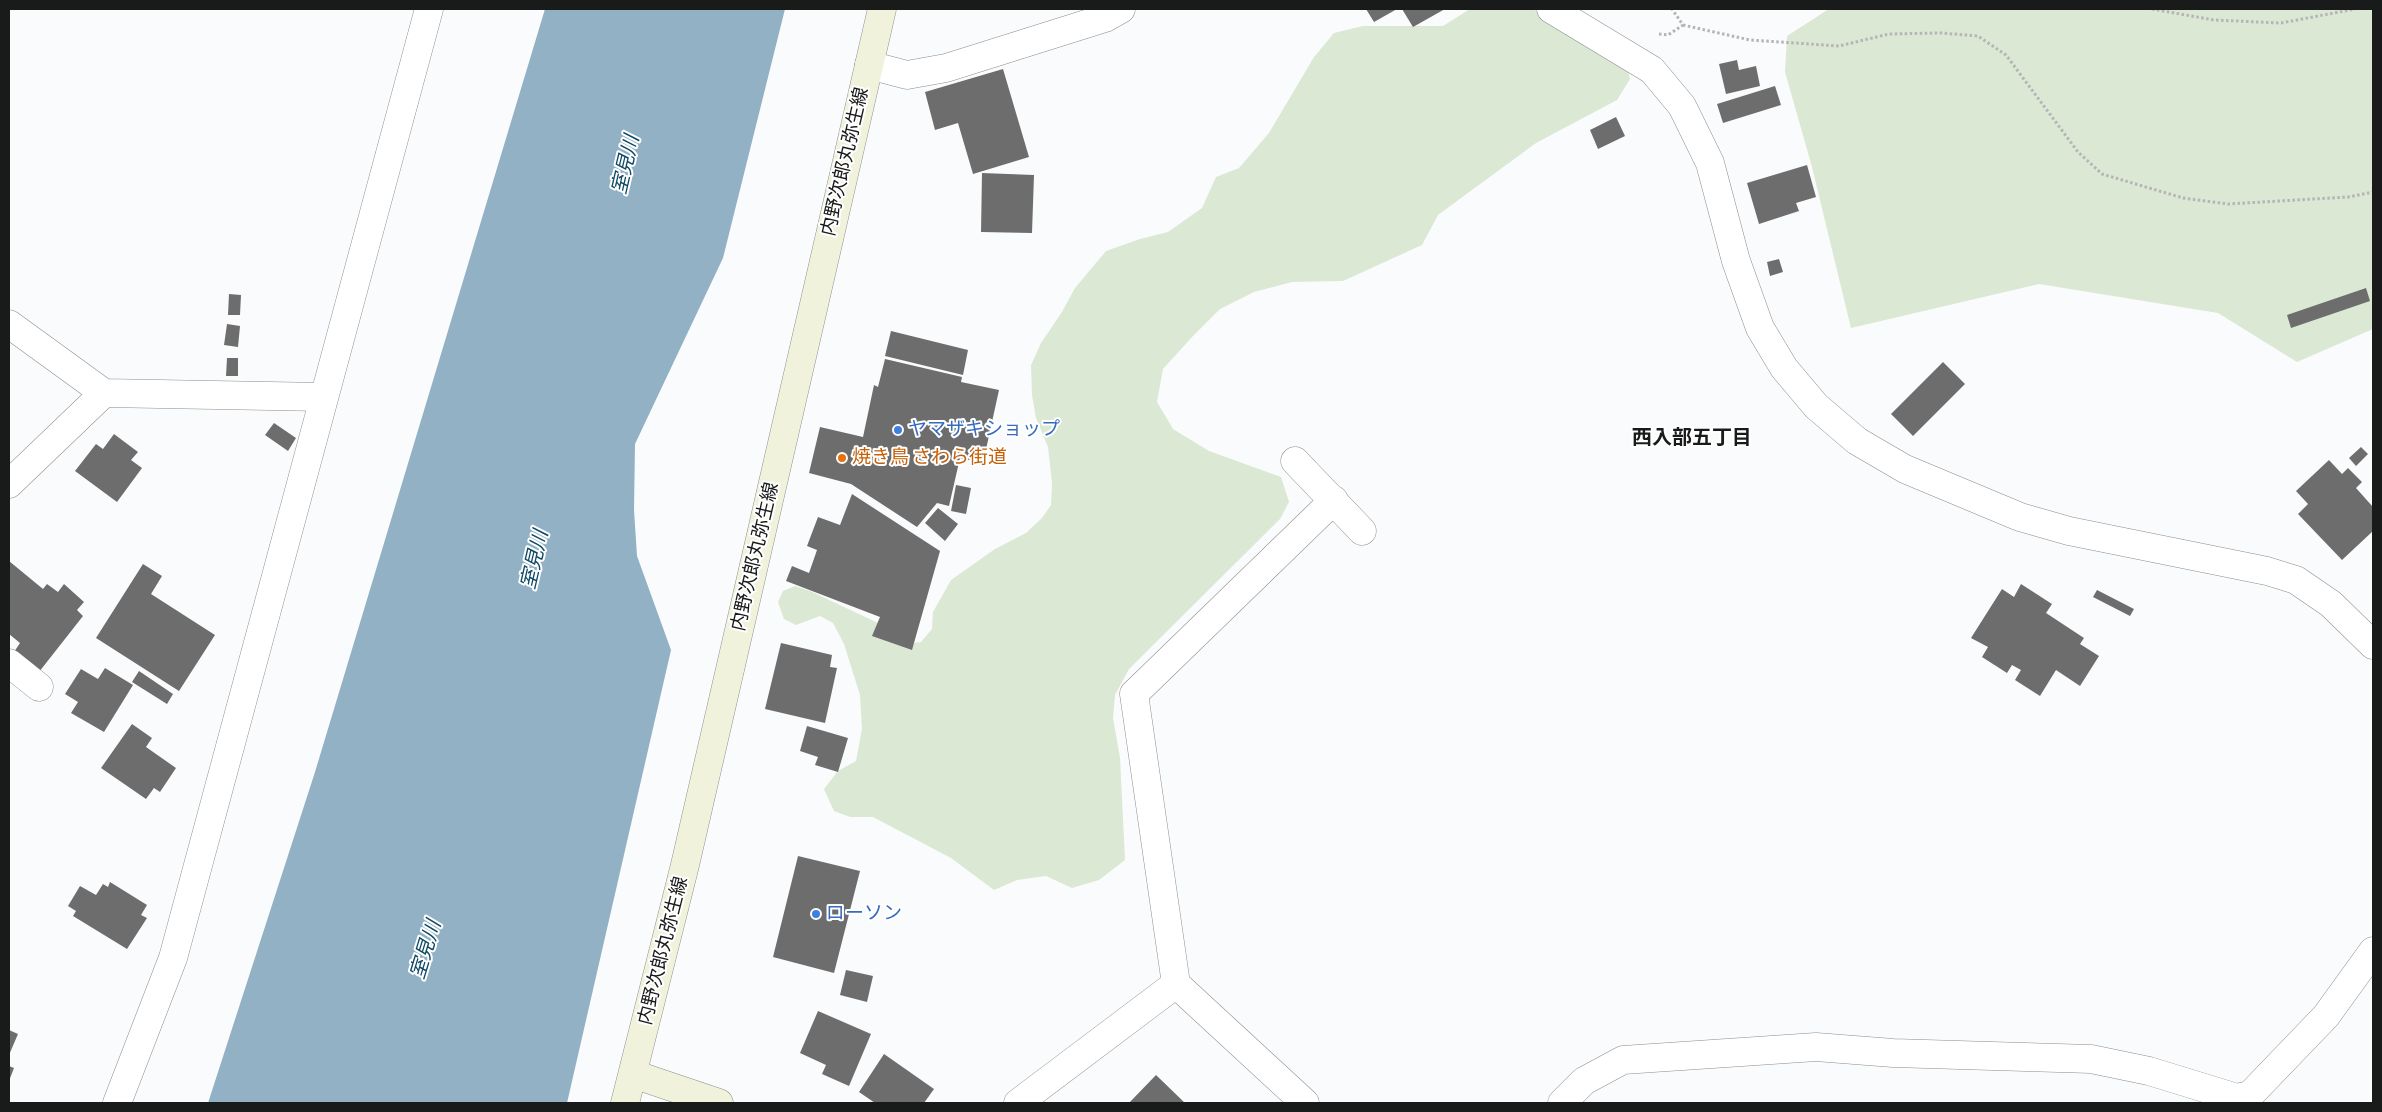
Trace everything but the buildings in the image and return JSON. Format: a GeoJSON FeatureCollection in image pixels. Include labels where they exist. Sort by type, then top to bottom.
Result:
{"type":"FeatureCollection","features":[{"type":"Feature","properties":{"kind":"main road","name":"内野次郎丸弥生線"},"geometry":{"type":"LineString","coordinates":[[625,1103],[686,865],[882,9]]}},
{"type":"Feature","properties":{"kind":"main road"},"geometry":{"type":"LineString","coordinates":[[633,1074],[719,1103]]}},
{"type":"Feature","properties":{"kind":"street"},"geometry":{"type":"LineString","coordinates":[[117,1103],[173,958],[428,9]]}},
{"type":"Feature","properties":{"kind":"street"},"geometry":{"type":"LineString","coordinates":[[868,65],[908,75],[946,68],[1105,18],[1120,9]]}},
{"type":"Feature","properties":{"kind":"street"},"geometry":{"type":"LineString","coordinates":[[1551,9],[1652,70],[1682,106],[1710,163],[1736,261],[1760,328],[1784,368],[1816,406],[1857,441],[1905,470],[2020,517],[2069,531],[2267,571],[2296,580],[2331,604],[2373,645]]}},
{"type":"Feature","properties":{"kind":"street"},"geometry":{"type":"LineString","coordinates":[[9,324],[104,393],[324,398]]}},
{"type":"Feature","properties":{"kind":"street"},"geometry":{"type":"LineString","coordinates":[[9,484],[104,393]]}},
{"type":"Feature","properties":{"kind":"street"},"geometry":{"type":"LineString","coordinates":[[1295,461],[1362,531]]}},
{"type":"Feature","properties":{"kind":"street"},"geometry":{"type":"LineString","coordinates":[[1305,1103],[1176,984],[1134,694],[1334,500]]}},
{"type":"Feature","properties":{"kind":"street"},"geometry":{"type":"LineString","coordinates":[[9,663],[38,687]]}},
{"type":"Feature","properties":{"kind":"street"},"geometry":{"type":"LineString","coordinates":[[1562,1103],[1584,1081],[1623,1060],[1816,1047],[1893,1054],[2091,1059],[2149,1071],[2237,1098],[2250,1095],[2326,1016],[2373,952]]}},
{"type":"Feature","properties":{"kind":"street"},"geometry":{"type":"LineString","coordinates":[[1018,1103],[1176,984]]}},
{"type":"Feature","properties":{"kind":"path"},"geometry":{"type":"LineString","coordinates":[[2152,9],[2214,20],[2281,23],[2355,9]]}},
{"type":"Feature","properties":{"kind":"path"},"geometry":{"type":"LineString","coordinates":[[1683,25],[1750,40],[1839,46],[1889,34],[1978,36],[2006,55],[2078,152],[2102,174],[2183,198],[2228,204],[2348,196],[2373,192]]}},
{"type":"Feature","properties":{"kind":"green space"},"geometry":{"type":"Polygon","coordinates":[[[1470,9],[1533,9],[1627,67],[1630,79],[1617,100],[1536,143],[1438,215],[1422,245],[1343,281],[1292,282],[1254,292],[1220,309],[1163,369],[1157,402],[1173,429],[1209,451],[1281,477],[1289,502],[1280,519],[1129,669],[1115,695],[1113,718],[1120,758],[1125,860],[1099,880],[1072,888],[1046,876],[1017,880],[994,890],[951,858],[873,817],[850,817],[834,811],[824,789],[838,771],[856,761],[862,729],[860,695],[844,644],[833,623],[820,616],[796,625],[784,619],[778,602],[783,591],[795,586],[810,591],[878,623],[902,644],[921,642],[932,629],[933,612],[951,580],[995,549],[1026,533],[1042,518],[1051,505],[1052,483],[1048,447],[1036,418],[1032,395],[1031,365],[1041,343],[1062,312],[1075,288],[1106,251],[1140,239],[1168,232],[1202,208],[1216,177],[1239,168],[1269,133],[1314,57],[1334,33],[1363,26],[1443,26],[1470,9]]]}},
{"type":"Feature","properties":{"kind":"green space"},"geometry":{"type":"Polygon","coordinates":[[[1829,9],[2373,9],[2373,329],[2297,362],[2218,313],[2039,284],[1851,328],[1812,167],[1785,72],[1787,36],[1829,9]]]}},
{"type":"Feature","properties":{"kind":"water","name":"室見川"},"geometry":{"type":"Polygon","coordinates":[[[545,9],[785,9],[723,258],[635,444],[634,510],[637,556],[671,650],[567,1103],[208,1103],[315,772],[545,9]]]}},
{"type":"Feature","properties":{"kind":"place","name":"ヤマザキショップ"},"geometry":{"type":"Point","coordinates":[898,430]}},
{"type":"Feature","properties":{"kind":"place","name":"焼き鳥 さわら街道"},"geometry":{"type":"Point","coordinates":[842,458]}},
{"type":"Feature","properties":{"kind":"place","name":"ローソン"},"geometry":{"type":"Point","coordinates":[816,914]}},
{"type":"Feature","properties":{"kind":"district","name":"西入部五丁目"},"geometry":{"type":"Point","coordinates":[1692,439]}}]}
